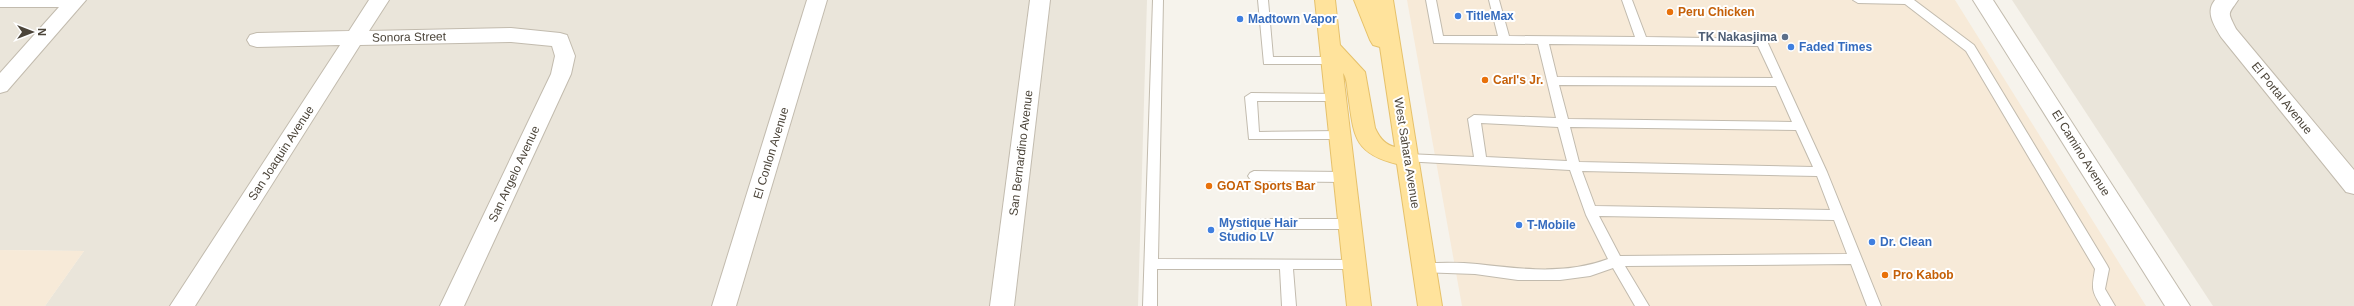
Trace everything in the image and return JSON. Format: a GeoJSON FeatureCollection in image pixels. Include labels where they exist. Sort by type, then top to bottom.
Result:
{"type":"FeatureCollection","features":[{"type":"Feature","properties":{"kind":"main road"},"geometry":{"type":"LineString","coordinates":[[1326,0],[1359,306]]}},
{"type":"Feature","properties":{"kind":"main road"},"geometry":{"type":"LineString","coordinates":[[1364,0],[1394,74]]}},
{"type":"Feature","properties":{"kind":"main road","name":"West Sahara Avenue"},"geometry":{"type":"LineString","coordinates":[[1383,0],[1430,306]]}},
{"type":"Feature","properties":{"kind":"main road"},"geometry":{"type":"LineString","coordinates":[[1331,54],[1355,72],[1364,128],[1369,140],[1382,152],[1407,158]]}},
{"type":"Feature","properties":{"kind":"street"},"geometry":{"type":"LineString","coordinates":[[0,0],[76,0]]}},
{"type":"Feature","properties":{"kind":"street"},"geometry":{"type":"LineString","coordinates":[[0,86],[76,0]]}},
{"type":"Feature","properties":{"kind":"street","name":"San Joaquin Avenue"},"geometry":{"type":"LineString","coordinates":[[182,306],[379,0]]}},
{"type":"Feature","properties":{"kind":"street","name":"El Conlon Avenue"},"geometry":{"type":"LineString","coordinates":[[724,306],[817,0]]}},
{"type":"Feature","properties":{"kind":"street","name":"San Bernardino Avenue"},"geometry":{"type":"LineString","coordinates":[[1002,306],[1040,0]]}},
{"type":"Feature","properties":{"kind":"street","name":"El Camino Avenue"},"geometry":{"type":"LineString","coordinates":[[1983,0],[2178,306]]}},
{"type":"Feature","properties":{"kind":"street","name":"El Portal Avenue"},"geometry":{"type":"LineString","coordinates":[[2225,3],[2220,16],[2228,32],[2354,186]]}},
{"type":"Feature","properties":{"kind":"street","name":"Sonora Street"},"geometry":{"type":"LineString","coordinates":[[257,40],[511,35],[560,40]]}},
{"type":"Feature","properties":{"kind":"street","name":"San Angelo Avenue"},"geometry":{"type":"LineString","coordinates":[[452,306],[561,74],[565,56],[560,40]]}},
{"type":"Feature","properties":{"kind":"lane"},"geometry":{"type":"LineString","coordinates":[[1150,306],[1158,0]]}},
{"type":"Feature","properties":{"kind":"lane"},"geometry":{"type":"LineString","coordinates":[[1263,0],[1268,61],[1331,54]]}},
{"type":"Feature","properties":{"kind":"lane"},"geometry":{"type":"LineString","coordinates":[[1431,0],[1438,40],[1641,39],[1762,42],[1821,172],[1857,259],[1874,306]]}},
{"type":"Feature","properties":{"kind":"lane"},"geometry":{"type":"LineString","coordinates":[[1494,0],[1505,40]]}},
{"type":"Feature","properties":{"kind":"lane"},"geometry":{"type":"LineString","coordinates":[[1627,0],[1641,39]]}},
{"type":"Feature","properties":{"kind":"lane"},"geometry":{"type":"LineString","coordinates":[[1858,0],[1908,1],[1970,48],[2102,269],[2098,290],[2108,306]]}},
{"type":"Feature","properties":{"kind":"lane"},"geometry":{"type":"LineString","coordinates":[[1543,40],[1576,166],[1592,211],[1616,261],[1642,306]]}},
{"type":"Feature","properties":{"kind":"lane"},"geometry":{"type":"LineString","coordinates":[[1553,81],[1780,82]]}},
{"type":"Feature","properties":{"kind":"lane"},"geometry":{"type":"LineString","coordinates":[[1336,97],[1251,97],[1253,136],[1340,135]]}},
{"type":"Feature","properties":{"kind":"lane"},"geometry":{"type":"LineString","coordinates":[[1480,160],[1474,119],[1564,123],[1800,126]]}},
{"type":"Feature","properties":{"kind":"lane"},"geometry":{"type":"LineString","coordinates":[[1407,158],[1480,160],[1576,166],[1821,172]]}},
{"type":"Feature","properties":{"kind":"lane"},"geometry":{"type":"LineString","coordinates":[[1254,176],[1344,177]]}},
{"type":"Feature","properties":{"kind":"lane"},"geometry":{"type":"LineString","coordinates":[[1592,211],[1838,215]]}},
{"type":"Feature","properties":{"kind":"lane"},"geometry":{"type":"LineString","coordinates":[[1260,224],[1350,224]]}},
{"type":"Feature","properties":{"kind":"lane"},"geometry":{"type":"LineString","coordinates":[[1424,268],[1475,269],[1518,275],[1560,274],[1590,271],[1616,261],[1857,259]]}},
{"type":"Feature","properties":{"kind":"lane"},"geometry":{"type":"LineString","coordinates":[[1151,264],[1354,264]]}},
{"type":"Feature","properties":{"kind":"lane"},"geometry":{"type":"LineString","coordinates":[[1286,264],[1289,306]]}},
{"type":"Feature","properties":{"kind":"shaded area"},"geometry":{"type":"Polygon","coordinates":[[[0,0],[1147,0],[1138,306],[45,306],[84,251],[0,250],[0,0]]]}},
{"type":"Feature","properties":{"kind":"shaded area"},"geometry":{"type":"Polygon","coordinates":[[[1407,0],[1955,0],[2146,306],[1462,306],[1407,0]]]}},
{"type":"Feature","properties":{"kind":"shaded area"},"geometry":{"type":"Polygon","coordinates":[[[2012,0],[2354,0],[2354,306],[2213,306],[2012,0]]]}},
{"type":"Feature","properties":{"kind":"shaded area"},"geometry":{"type":"Polygon","coordinates":[[[0,250],[84,251],[45,306],[0,306],[0,250]]]}},
{"type":"Feature","properties":{"kind":"place","name":"Peru Chicken"},"geometry":{"type":"Point","coordinates":[1670,12]}},
{"type":"Feature","properties":{"kind":"place","name":"TitleMax"},"geometry":{"type":"Point","coordinates":[1458,16]}},
{"type":"Feature","properties":{"kind":"place","name":"Madtown Vapor"},"geometry":{"type":"Point","coordinates":[1240,19]}},
{"type":"Feature","properties":{"kind":"place","name":"TK Nakasjima"},"geometry":{"type":"Point","coordinates":[1785,37]}},
{"type":"Feature","properties":{"kind":"place","name":"Faded Times"},"geometry":{"type":"Point","coordinates":[1791,47]}},
{"type":"Feature","properties":{"kind":"place","name":"Carl's Jr."},"geometry":{"type":"Point","coordinates":[1485,80]}},
{"type":"Feature","properties":{"kind":"place","name":"GOAT Sports Bar"},"geometry":{"type":"Point","coordinates":[1209,186]}},
{"type":"Feature","properties":{"kind":"place","name":"T-Mobile"},"geometry":{"type":"Point","coordinates":[1519,225]}},
{"type":"Feature","properties":{"kind":"place","name":"Mystique Hair Studio LV"},"geometry":{"type":"Point","coordinates":[1211,230]}},
{"type":"Feature","properties":{"kind":"place","name":"Dr. Clean"},"geometry":{"type":"Point","coordinates":[1872,242]}},
{"type":"Feature","properties":{"kind":"place","name":"Pro Kabob"},"geometry":{"type":"Point","coordinates":[1885,275]}}]}
